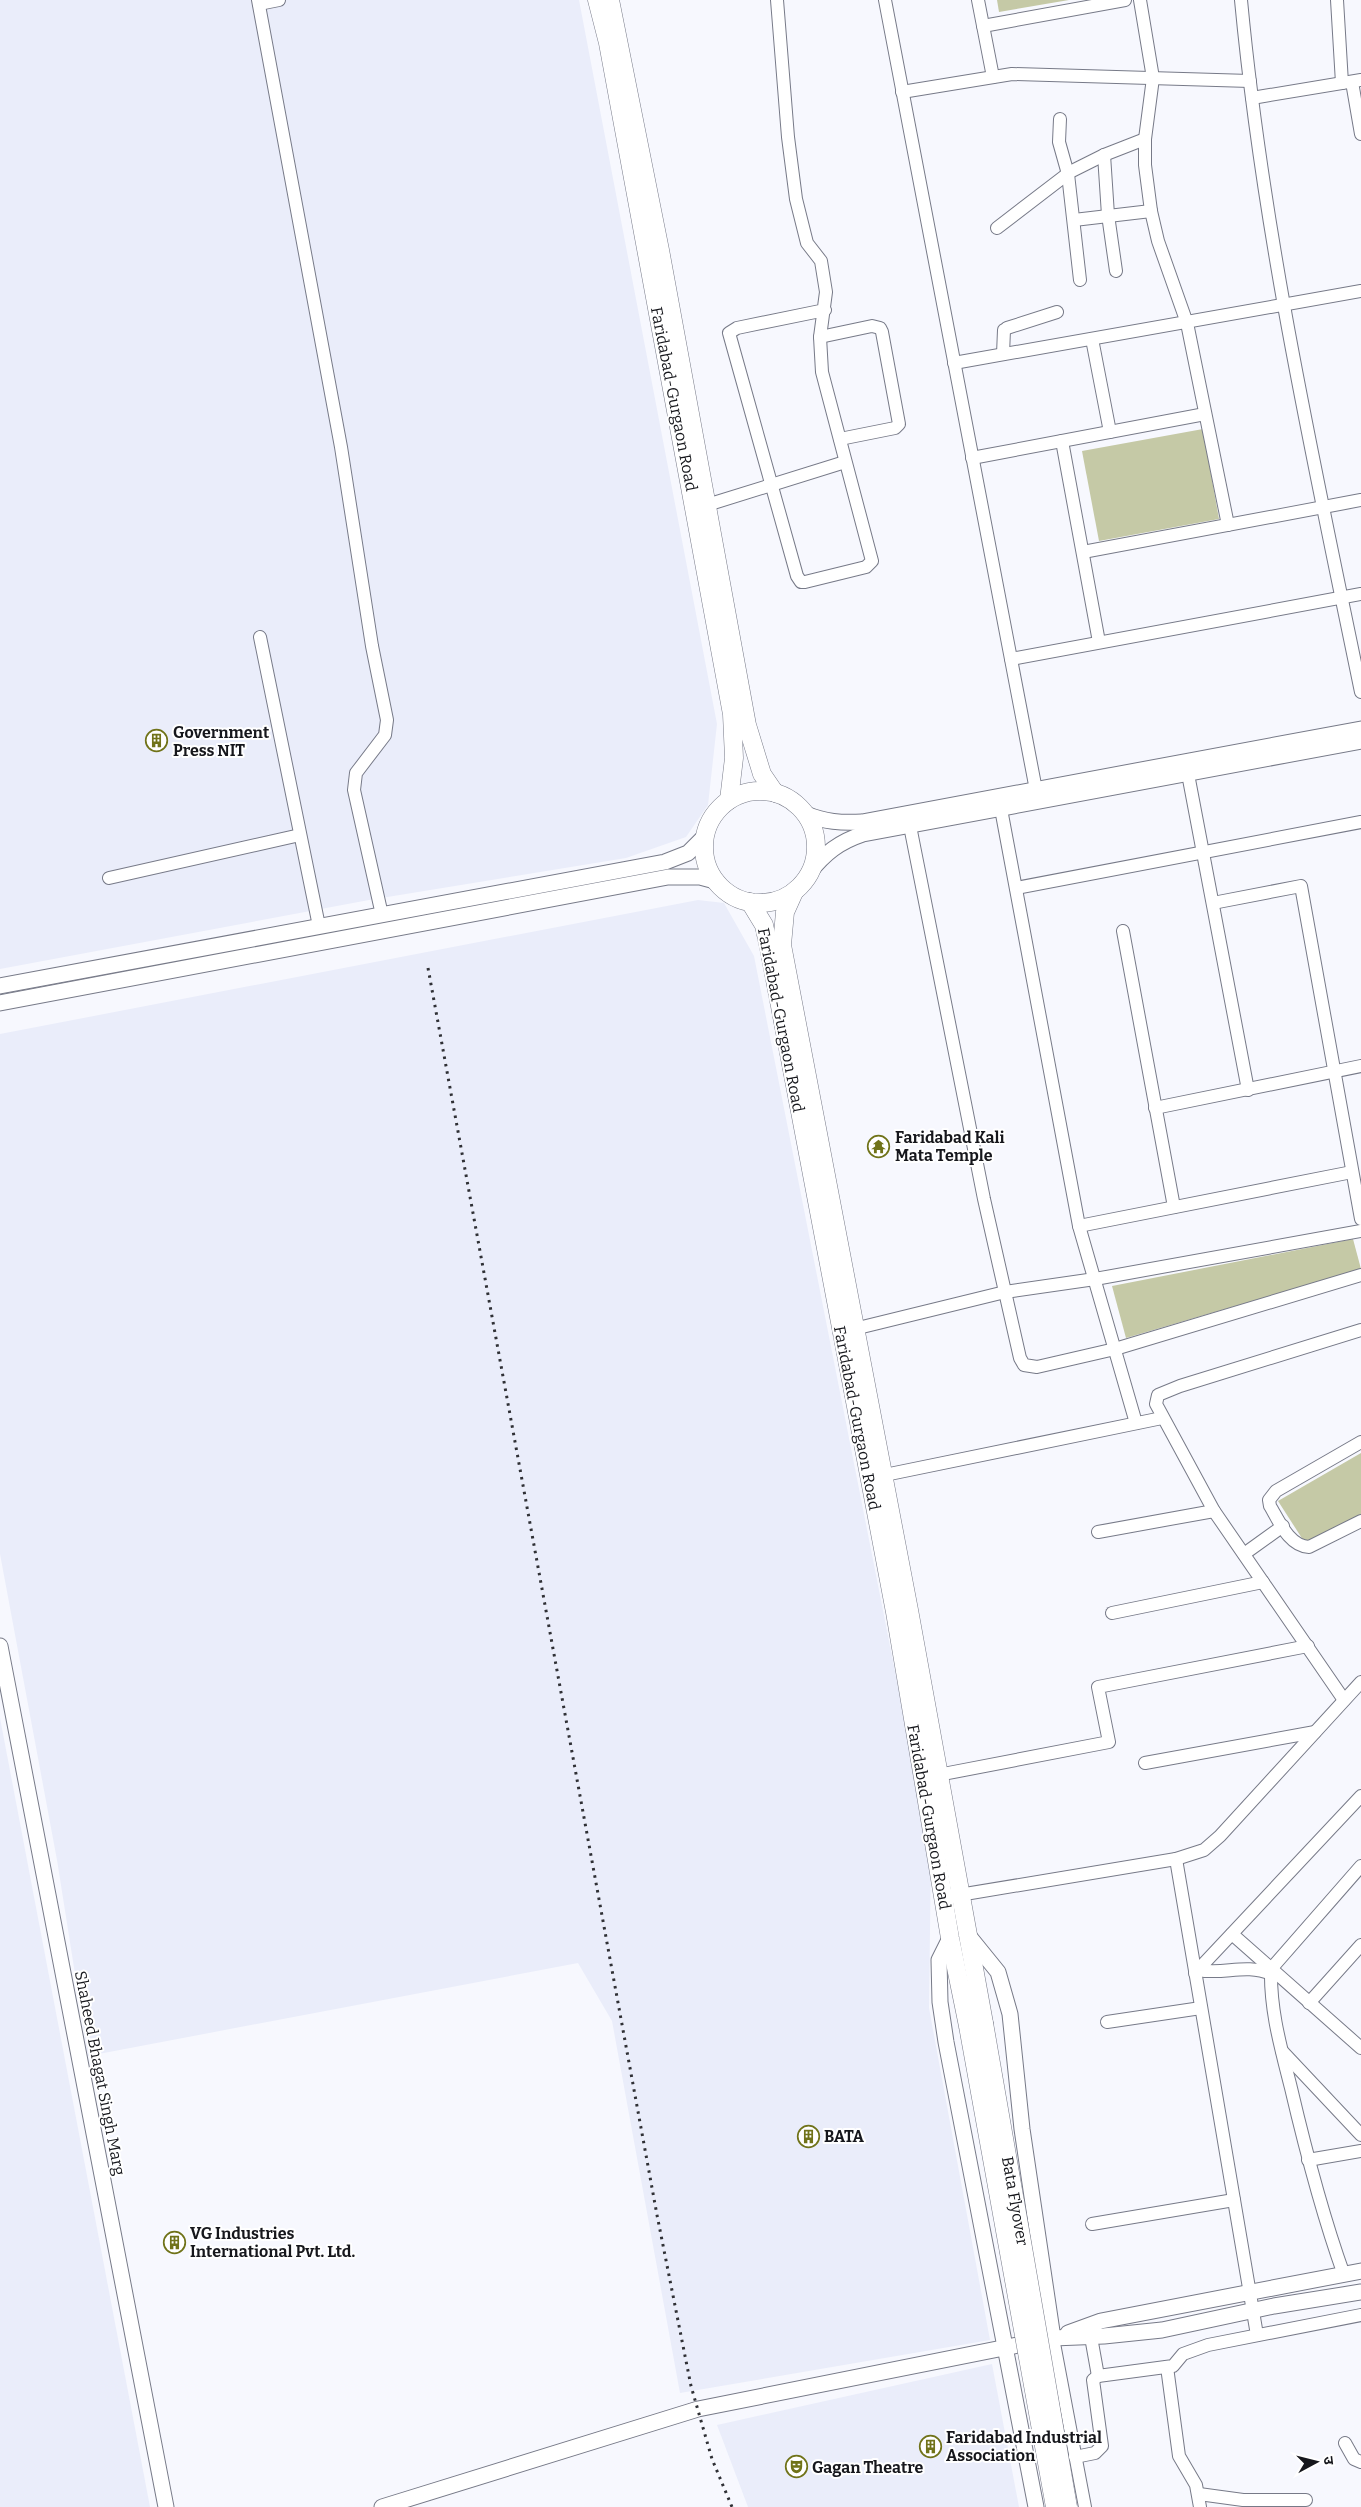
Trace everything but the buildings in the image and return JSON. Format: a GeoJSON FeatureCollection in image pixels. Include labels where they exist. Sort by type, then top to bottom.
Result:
{"type":"FeatureCollection","features":[{"type":"Feature","properties":{"kind":"main road","name":"Faridabad-Gurgaon Road"},"geometry":{"type":"LineString","coordinates":[[597,0],[610,53],[732,714],[734,758],[728,800]]}},
{"type":"Feature","properties":{"kind":"main road","name":"Faridabad-Gurgaon Road"},"geometry":{"type":"LineString","coordinates":[[610,0],[618,31],[747,725],[762,774],[775,793]]}},
{"type":"Feature","properties":{"kind":"main road"},"geometry":{"type":"LineString","coordinates":[[747,792],[775,793],[790,799],[806,814],[815,834],[816,856],[809,873],[794,892],[773,902],[750,902],[731,895],[715,881],[706,860],[705,836],[712,817],[728,800],[747,792]]}},
{"type":"Feature","properties":{"kind":"main road","name":"Faridabad-Gurgaon Road"},"geometry":{"type":"LineString","coordinates":[[794,892],[785,912],[782,945],[854,1329],[895,1612],[952,1897]]}},
{"type":"Feature","properties":{"kind":"main road","name":"Faridabad-Gurgaon Road"},"geometry":{"type":"LineString","coordinates":[[750,902],[764,925],[770,948],[938,1776],[952,1897],[950,1938]]}},
{"type":"Feature","properties":{"kind":"main road","name":"Bata Flyover"},"geometry":{"type":"LineString","coordinates":[[952,1897],[967,1935],[976,2024],[1055,2507]]}},
{"type":"Feature","properties":{"kind":"main road","name":"Bata Flyover"},"geometry":{"type":"LineString","coordinates":[[950,1938],[976,2024],[1068,2507]]}},
{"type":"Feature","properties":{"kind":"street"},"geometry":{"type":"LineString","coordinates":[[279,0],[258,2],[341,447],[372,646],[386,711],[385,735],[356,773],[354,790],[382,915]]}},
{"type":"Feature","properties":{"kind":"street"},"geometry":{"type":"LineString","coordinates":[[618,0],[618,31]]}},
{"type":"Feature","properties":{"kind":"street"},"geometry":{"type":"LineString","coordinates":[[778,0],[788,137],[796,198],[807,243],[821,261],[826,292],[825,310],[820,337],[822,372],[871,555],[871,564],[866,568],[801,582],[797,576],[729,333],[737,328],[825,310]]}},
{"type":"Feature","properties":{"kind":"street"},"geometry":{"type":"LineString","coordinates":[[885,0],[1036,790]]}},
{"type":"Feature","properties":{"kind":"street"},"geometry":{"type":"LineString","coordinates":[[978,0],[993,77]]}},
{"type":"Feature","properties":{"kind":"street"},"geometry":{"type":"LineString","coordinates":[[983,26],[1125,0]]}},
{"type":"Feature","properties":{"kind":"street"},"geometry":{"type":"LineString","coordinates":[[1140,0],[1153,78],[1145,138],[1145,165],[1151,211],[1158,241],[1187,322],[1228,525]]}},
{"type":"Feature","properties":{"kind":"street"},"geometry":{"type":"LineString","coordinates":[[1241,0],[1268,213],[1323,507],[1361,692]]}},
{"type":"Feature","properties":{"kind":"street"},"geometry":{"type":"LineString","coordinates":[[1337,0],[1361,134]]}},
{"type":"Feature","properties":{"kind":"street"},"geometry":{"type":"LineString","coordinates":[[902,92],[993,77],[1026,74],[1250,81]]}},
{"type":"Feature","properties":{"kind":"street"},"geometry":{"type":"LineString","coordinates":[[1252,98],[1352,82]]}},
{"type":"Feature","properties":{"kind":"street"},"geometry":{"type":"LineString","coordinates":[[1060,119],[1059,142],[1068,174],[1080,280]]}},
{"type":"Feature","properties":{"kind":"street"},"geometry":{"type":"LineString","coordinates":[[997,228],[1068,174],[1104,155],[1145,138]]}},
{"type":"Feature","properties":{"kind":"street"},"geometry":{"type":"LineString","coordinates":[[1104,155],[1108,215],[1116,271]]}},
{"type":"Feature","properties":{"kind":"street"},"geometry":{"type":"LineString","coordinates":[[1074,220],[1151,211]]}},
{"type":"Feature","properties":{"kind":"street"},"geometry":{"type":"LineString","coordinates":[[954,363],[1361,291]]}},
{"type":"Feature","properties":{"kind":"street"},"geometry":{"type":"LineString","coordinates":[[1003,354],[1006,329],[1057,312]]}},
{"type":"Feature","properties":{"kind":"street"},"geometry":{"type":"LineString","coordinates":[[820,337],[875,326],[880,328],[884,341],[899,424],[895,428],[840,440]]}},
{"type":"Feature","properties":{"kind":"street"},"geometry":{"type":"LineString","coordinates":[[1092,339],[1110,432]]}},
{"type":"Feature","properties":{"kind":"street"},"geometry":{"type":"LineString","coordinates":[[972,458],[1205,414]]}},
{"type":"Feature","properties":{"kind":"street"},"geometry":{"type":"LineString","coordinates":[[1062,441],[1100,642]]}},
{"type":"Feature","properties":{"kind":"street"},"geometry":{"type":"LineString","coordinates":[[707,505],[845,462]]}},
{"type":"Feature","properties":{"kind":"street"},"geometry":{"type":"LineString","coordinates":[[1083,552],[1361,500]]}},
{"type":"Feature","properties":{"kind":"street"},"geometry":{"type":"LineString","coordinates":[[1010,659],[1361,594]]}},
{"type":"Feature","properties":{"kind":"street"},"geometry":{"type":"LineString","coordinates":[[260,637],[299,820],[300,835],[319,926]]}},
{"type":"Feature","properties":{"kind":"street"},"geometry":{"type":"LineString","coordinates":[[806,814],[821,820],[838,823],[862,822],[1361,729]]}},
{"type":"Feature","properties":{"kind":"street"},"geometry":{"type":"LineString","coordinates":[[809,873],[831,848],[843,841],[863,834],[1361,741]]}},
{"type":"Feature","properties":{"kind":"street"},"geometry":{"type":"LineString","coordinates":[[1188,774],[1248,1090]]}},
{"type":"Feature","properties":{"kind":"street"},"geometry":{"type":"LineString","coordinates":[[1002,809],[1079,1226],[1136,1423]]}},
{"type":"Feature","properties":{"kind":"street"},"geometry":{"type":"LineString","coordinates":[[1016,888],[1361,822]]}},
{"type":"Feature","properties":{"kind":"street"},"geometry":{"type":"LineString","coordinates":[[910,826],[984,1199],[1020,1358],[1024,1365],[1037,1368],[1115,1349],[1361,1275]]}},
{"type":"Feature","properties":{"kind":"street"},"geometry":{"type":"LineString","coordinates":[[109,878],[300,835]]}},
{"type":"Feature","properties":{"kind":"street"},"geometry":{"type":"LineString","coordinates":[[0,986],[665,862],[688,853],[705,836]]}},
{"type":"Feature","properties":{"kind":"street"},"geometry":{"type":"LineString","coordinates":[[0,1003],[668,877],[700,877],[715,881]]}},
{"type":"Feature","properties":{"kind":"street"},"geometry":{"type":"LineString","coordinates":[[1213,903],[1302,886],[1361,1219]]}},
{"type":"Feature","properties":{"kind":"street"},"geometry":{"type":"LineString","coordinates":[[1123,931],[1174,1207]]}},
{"type":"Feature","properties":{"kind":"street"},"geometry":{"type":"LineString","coordinates":[[1155,1108],[1361,1066]]}},
{"type":"Feature","properties":{"kind":"street"},"geometry":{"type":"LineString","coordinates":[[1079,1226],[1352,1172]]}},
{"type":"Feature","properties":{"kind":"street"},"geometry":{"type":"LineString","coordinates":[[854,1329],[1005,1292],[1095,1279],[1361,1230]]}},
{"type":"Feature","properties":{"kind":"street"},"geometry":{"type":"LineString","coordinates":[[1344,1700],[1214,1511],[1156,1404],[1158,1395],[1180,1386],[1361,1330]]}},
{"type":"Feature","properties":{"kind":"street"},"geometry":{"type":"LineString","coordinates":[[876,1477],[1162,1418]]}},
{"type":"Feature","properties":{"kind":"street"},"geometry":{"type":"LineString","coordinates":[[1361,1442],[1272,1495],[1269,1500],[1270,1506],[1283,1526],[1298,1544],[1309,1547],[1361,1521]]}},
{"type":"Feature","properties":{"kind":"street"},"geometry":{"type":"LineString","coordinates":[[1098,1532],[1214,1511]]}},
{"type":"Feature","properties":{"kind":"street"},"geometry":{"type":"LineString","coordinates":[[1244,1554],[1283,1526]]}},
{"type":"Feature","properties":{"kind":"street"},"geometry":{"type":"LineString","coordinates":[[1112,1613],[1263,1582]]}},
{"type":"Feature","properties":{"kind":"street","name":"Shaheed Bhagat Singh Marg"},"geometry":{"type":"LineString","coordinates":[[0,1646],[166,2507]]}},
{"type":"Feature","properties":{"kind":"street"},"geometry":{"type":"LineString","coordinates":[[938,1776],[1109,1742],[1098,1687],[1308,1646]]}},
{"type":"Feature","properties":{"kind":"street"},"geometry":{"type":"LineString","coordinates":[[952,1897],[1176,1859],[1204,1850],[1220,1836],[1361,1682]]}},
{"type":"Feature","properties":{"kind":"street"},"geometry":{"type":"LineString","coordinates":[[1145,1763],[1315,1732]]}},
{"type":"Feature","properties":{"kind":"street"},"geometry":{"type":"LineString","coordinates":[[1197,1971],[1361,1796]]}},
{"type":"Feature","properties":{"kind":"street"},"geometry":{"type":"LineString","coordinates":[[1176,1859],[1197,1971],[1201,2008],[1257,2335]]}},
{"type":"Feature","properties":{"kind":"street"},"geometry":{"type":"LineString","coordinates":[[1344,2275],[1324,2219],[1279,2048],[1271,1996],[1271,1972],[1361,1866]]}},
{"type":"Feature","properties":{"kind":"street"},"geometry":{"type":"LineString","coordinates":[[1232,1934],[1271,1972],[1361,2048]]}},
{"type":"Feature","properties":{"kind":"street"},"geometry":{"type":"LineString","coordinates":[[967,1935],[998,1972],[1010,2014],[1024,2148],[1053,2338],[1085,2507]]}},
{"type":"Feature","properties":{"kind":"street"},"geometry":{"type":"LineString","coordinates":[[950,1938],[939,1960],[940,2002],[1036,2507]]}},
{"type":"Feature","properties":{"kind":"street"},"geometry":{"type":"LineString","coordinates":[[1309,2003],[1361,1945]]}},
{"type":"Feature","properties":{"kind":"street"},"geometry":{"type":"LineString","coordinates":[[1197,1971],[1212,1972],[1252,1968],[1271,1972]]}},
{"type":"Feature","properties":{"kind":"street"},"geometry":{"type":"LineString","coordinates":[[1107,2022],[1201,2008]]}},
{"type":"Feature","properties":{"kind":"street"},"geometry":{"type":"LineString","coordinates":[[1279,2048],[1361,2134]]}},
{"type":"Feature","properties":{"kind":"street"},"geometry":{"type":"LineString","coordinates":[[1308,2160],[1361,2151]]}},
{"type":"Feature","properties":{"kind":"street"},"geometry":{"type":"LineString","coordinates":[[1092,2224],[1234,2200]]}},
{"type":"Feature","properties":{"kind":"street"},"geometry":{"type":"LineString","coordinates":[[382,2507],[698,2409],[1053,2338],[1102,2322],[1361,2272]]}},
{"type":"Feature","properties":{"kind":"street"},"geometry":{"type":"LineString","coordinates":[[1053,2338],[1090,2337],[1162,2330],[1253,2310],[1361,2292]]}},
{"type":"Feature","properties":{"kind":"street"},"geometry":{"type":"LineString","coordinates":[[1075,2457],[1095,2453],[1102,2446],[1093,2380],[1098,2376],[1173,2366],[1183,2354],[1208,2345],[1361,2315]]}},
{"type":"Feature","properties":{"kind":"street"},"geometry":{"type":"LineString","coordinates":[[1090,2337],[1098,2376]]}},
{"type":"Feature","properties":{"kind":"street"},"geometry":{"type":"LineString","coordinates":[[1167,2367],[1179,2456],[1196,2485],[1199,2500],[1306,2500]]}},
{"type":"Feature","properties":{"kind":"street"},"geometry":{"type":"LineString","coordinates":[[1345,2444],[1354,2459],[1361,2462]]}},
{"type":"Feature","properties":{"kind":"shaded area"},"geometry":{"type":"Polygon","coordinates":[[[0,0],[579,0],[717,724],[708,805],[686,837],[626,858],[369,900],[0,969],[0,0]]]}},
{"type":"Feature","properties":{"kind":"shaded area"},"geometry":{"type":"Polygon","coordinates":[[[698,900],[724,903],[754,956],[931,1854],[929,2008],[990,2340],[680,2393],[612,2021],[578,1963],[88,2056],[57,1860],[0,1554],[0,1034],[698,900]]]}},
{"type":"Feature","properties":{"kind":"shaded area"},"geometry":{"type":"Polygon","coordinates":[[[0,1718],[150,2507],[0,2507],[0,1718]]]}},
{"type":"Feature","properties":{"kind":"shaded area"},"geometry":{"type":"Polygon","coordinates":[[[992,2364],[1019,2507],[748,2507],[717,2425],[992,2364]]]}},
{"type":"Feature","properties":{"kind":"green space"},"geometry":{"type":"Polygon","coordinates":[[[997,0],[1069,0],[999,12],[997,0]]]}},
{"type":"Feature","properties":{"kind":"green space"},"geometry":{"type":"Polygon","coordinates":[[[1203,429],[1219,519],[1099,541],[1082,451],[1203,429]]]}},
{"type":"Feature","properties":{"kind":"green space"},"geometry":{"type":"Polygon","coordinates":[[[1353,1239],[1361,1269],[1126,1338],[1112,1286],[1353,1239]]]}},
{"type":"Feature","properties":{"kind":"green space"},"geometry":{"type":"Polygon","coordinates":[[[1361,1453],[1361,1516],[1305,1543],[1278,1501],[1361,1453]]]}},
{"type":"Feature","properties":{"kind":"railway"},"geometry":{"type":"LineString","coordinates":[[428,968],[657,2215],[691,2386],[712,2459],[732,2507]]}},
{"type":"Feature","properties":{"kind":"place","name":"Government Press NIT"},"geometry":{"type":"Point","coordinates":[157,741]}},
{"type":"Feature","properties":{"kind":"place","name":"Faridabad Kali Mata Temple"},"geometry":{"type":"Point","coordinates":[879,1146]}},
{"type":"Feature","properties":{"kind":"place","name":"BATA"},"geometry":{"type":"Point","coordinates":[808,2136]}},
{"type":"Feature","properties":{"kind":"place","name":"VG Industries International Pvt. Ltd."},"geometry":{"type":"Point","coordinates":[174,2242]}},
{"type":"Feature","properties":{"kind":"place","name":"Faridabad Industrial Association"},"geometry":{"type":"Point","coordinates":[930,2446]}},
{"type":"Feature","properties":{"kind":"place","name":"Gagan Theatre"},"geometry":{"type":"Point","coordinates":[796,2467]}}]}
